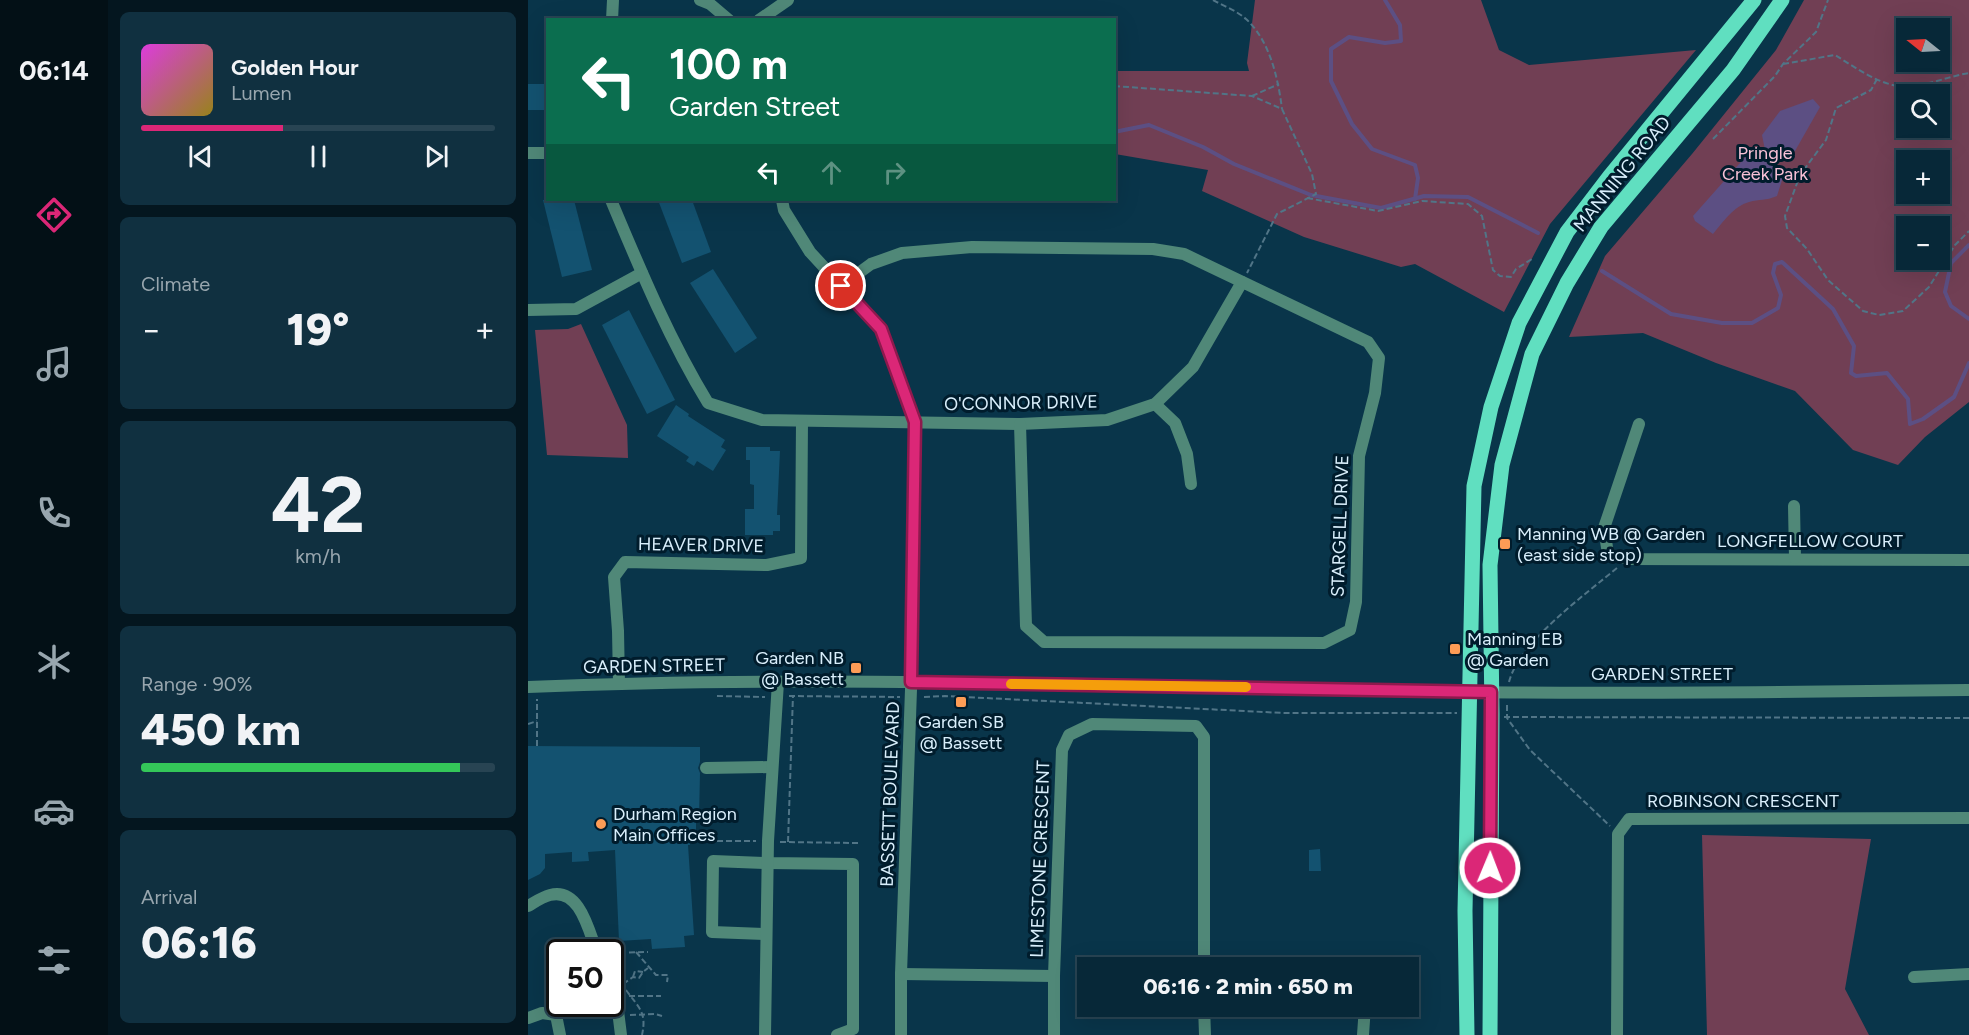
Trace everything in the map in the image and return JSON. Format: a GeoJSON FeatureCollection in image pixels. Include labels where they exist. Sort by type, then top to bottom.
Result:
{"type":"FeatureCollection","features":[{"type":"Feature","properties":{"kind":"main road","name":"MANNING ROAD"},"geometry":{"type":"LineString","coordinates":[[1467,1035],[1465,911],[1474,486],[1491,407],[1519,323],[1567,232],[1609,177],[1754,0]]}},
{"type":"Feature","properties":{"kind":"main road","name":"MANNING ROAD"},"geometry":{"type":"LineString","coordinates":[[1490,1035],[1492,714],[1490,565],[1500,477],[1532,354],[1572,273],[1601,227],[1733,70],[1782,0]]}},
{"type":"Feature","properties":{"kind":"street"},"geometry":{"type":"LineString","coordinates":[[612,18],[613,0]]}},
{"type":"Feature","properties":{"kind":"street"},"geometry":{"type":"LineString","coordinates":[[700,0],[710,3],[727,18]]}},
{"type":"Feature","properties":{"kind":"street"},"geometry":{"type":"LineString","coordinates":[[762,18],[788,0]]}},
{"type":"Feature","properties":{"kind":"street"},"geometry":{"type":"LineString","coordinates":[[528,153],[546,153]]}},
{"type":"Feature","properties":{"kind":"street","name":"O'CONNOR DRIVE"},"geometry":{"type":"LineString","coordinates":[[611,201],[682,361],[708,403],[762,420],[1020,424],[1107,420],[1155,404],[1193,367],[1242,282]]}},
{"type":"Feature","properties":{"kind":"street","name":"BASSETT BOULEVARD"},"geometry":{"type":"LineString","coordinates":[[783,201],[784,210],[810,252],[881,329],[915,422],[911,697],[901,1035]]}},
{"type":"Feature","properties":{"kind":"street","name":"STARGELL DRIVE"},"geometry":{"type":"LineString","coordinates":[[841,286],[872,264],[902,253],[972,247],[1153,249],[1184,254],[1368,342],[1379,358],[1375,393],[1359,456],[1356,602],[1350,630],[1324,643],[1044,642],[1026,626],[1020,424]]}},
{"type":"Feature","properties":{"kind":"street"},"geometry":{"type":"LineString","coordinates":[[528,310],[576,309],[642,273]]}},
{"type":"Feature","properties":{"kind":"street"},"geometry":{"type":"LineString","coordinates":[[1155,404],[1175,423],[1187,454],[1191,484]]}},
{"type":"Feature","properties":{"kind":"street","name":"HEAVER DRIVE"},"geometry":{"type":"LineString","coordinates":[[619,683],[614,577],[625,562],[767,565],[801,558],[802,421]]}},
{"type":"Feature","properties":{"kind":"street","name":"LONGFELLOW COURT"},"geometry":{"type":"LineString","coordinates":[[1639,424],[1604,528],[1608,554],[1628,559],[1969,560]]}},
{"type":"Feature","properties":{"kind":"street"},"geometry":{"type":"LineString","coordinates":[[1794,506],[1795,558]]}},
{"type":"Feature","properties":{"kind":"street"},"geometry":{"type":"LineString","coordinates":[[765,1035],[767,863],[771,767],[778,682]]}},
{"type":"Feature","properties":{"kind":"street","name":"GARDEN STREET"},"geometry":{"type":"LineString","coordinates":[[528,687],[619,683],[911,682],[1469,692],[1682,693],[1969,690]]}},
{"type":"Feature","properties":{"kind":"street","name":"LIMESTONE CRESCENT"},"geometry":{"type":"LineString","coordinates":[[1054,1035],[1062,750],[1069,735],[1092,724],[1196,726],[1204,737],[1204,957]]}},
{"type":"Feature","properties":{"kind":"street"},"geometry":{"type":"LineString","coordinates":[[706,768],[771,767]]}},
{"type":"Feature","properties":{"kind":"street","name":"ROBINSON CRESCENT"},"geometry":{"type":"LineString","coordinates":[[1617,1035],[1618,834],[1629,819],[1969,818]]}},
{"type":"Feature","properties":{"kind":"street"},"geometry":{"type":"LineString","coordinates":[[766,934],[712,932],[713,861],[853,864],[852,1029],[837,1035]]}},
{"type":"Feature","properties":{"kind":"street"},"geometry":{"type":"LineString","coordinates":[[528,906],[549,895],[563,894],[578,906],[592,939]]}},
{"type":"Feature","properties":{"kind":"street"},"geometry":{"type":"LineString","coordinates":[[902,974],[1054,976]]}},
{"type":"Feature","properties":{"kind":"street"},"geometry":{"type":"LineString","coordinates":[[1914,977],[1969,974]]}},
{"type":"Feature","properties":{"kind":"street"},"geometry":{"type":"LineString","coordinates":[[528,1018],[542,1013],[556,1015],[560,1035]]}},
{"type":"Feature","properties":{"kind":"street"},"geometry":{"type":"LineString","coordinates":[[618,1017],[621,1035]]}},
{"type":"Feature","properties":{"kind":"street"},"geometry":{"type":"LineString","coordinates":[[1204,1017],[1204,1035]]}},
{"type":"Feature","properties":{"kind":"street"},"geometry":{"type":"LineString","coordinates":[[1363,1035],[1364,1017]]}},
{"type":"Feature","properties":{"kind":"path"},"geometry":{"type":"LineString","coordinates":[[1214,0],[1246,19],[1266,45],[1279,84],[1282,109],[1312,174],[1316,194],[1277,214],[1242,282]]}},
{"type":"Feature","properties":{"kind":"path"},"geometry":{"type":"LineString","coordinates":[[1713,139],[1816,32],[1828,0]]}},
{"type":"Feature","properties":{"kind":"path"},"geometry":{"type":"LineString","coordinates":[[1783,64],[1835,55],[1877,79],[1912,86],[1969,73]]}},
{"type":"Feature","properties":{"kind":"path"},"geometry":{"type":"LineString","coordinates":[[1877,79],[1870,90],[1836,108],[1826,140],[1800,175],[1787,210],[1787,228],[1807,249],[1828,280],[1863,311],[1879,315],[1904,311],[1929,287],[1955,245],[1969,231]]}},
{"type":"Feature","properties":{"kind":"path"},"geometry":{"type":"LineString","coordinates":[[1252,96],[1279,84]]}},
{"type":"Feature","properties":{"kind":"path"},"geometry":{"type":"LineString","coordinates":[[1116,86],[1252,96],[1282,109]]}},
{"type":"Feature","properties":{"kind":"path"},"geometry":{"type":"LineString","coordinates":[[1307,198],[1378,211],[1422,201],[1468,204],[1482,216],[1493,270],[1500,276],[1511,277],[1516,269],[1532,259]]}},
{"type":"Feature","properties":{"kind":"path"},"geometry":{"type":"LineString","coordinates":[[789,842],[793,683]]}},
{"type":"Feature","properties":{"kind":"path"},"geometry":{"type":"LineString","coordinates":[[710,695],[777,698],[793,696],[945,696],[1284,712],[1469,714]]}},
{"type":"Feature","properties":{"kind":"path"},"geometry":{"type":"LineString","coordinates":[[537,696],[537,746]]}},
{"type":"Feature","properties":{"kind":"path"},"geometry":{"type":"LineString","coordinates":[[1492,714],[1507,718],[1969,718]]}},
{"type":"Feature","properties":{"kind":"path"},"geometry":{"type":"LineString","coordinates":[[528,724],[537,721]]}},
{"type":"Feature","properties":{"kind":"path"},"geometry":{"type":"LineString","coordinates":[[624,952],[648,952]]}},
{"type":"Feature","properties":{"kind":"path"},"geometry":{"type":"LineString","coordinates":[[636,952],[656,975],[668,975],[667,982]]}},
{"type":"Feature","properties":{"kind":"path"},"geometry":{"type":"LineString","coordinates":[[633,977],[639,978],[649,967]]}},
{"type":"Feature","properties":{"kind":"path"},"geometry":{"type":"LineString","coordinates":[[624,983],[633,977],[635,971],[643,972]]}},
{"type":"Feature","properties":{"kind":"path"},"geometry":{"type":"LineString","coordinates":[[624,993],[630,996],[661,996]]}},
{"type":"Feature","properties":{"kind":"path"},"geometry":{"type":"LineString","coordinates":[[624,993],[630,996],[643,1014],[645,1028],[642,1035]]}},
{"type":"Feature","properties":{"kind":"path"},"geometry":{"type":"LineString","coordinates":[[624,1015],[662,1016]]}},
{"type":"Feature","properties":{"kind":"green space"},"geometry":{"type":"Polygon","coordinates":[[[1255,0],[1481,0],[1499,50],[1529,65],[1696,50],[1550,224],[1504,312],[1415,264],[1401,267],[1304,237],[1202,191],[1208,170],[1116,154],[1116,71],[1249,71],[1247,63],[1255,0]]]}},
{"type":"Feature","properties":{"kind":"green space","name":"Pringle Creek Park"},"geometry":{"type":"Polygon","coordinates":[[[1804,0],[1969,0],[1969,402],[1925,437],[1898,465],[1853,450],[1795,391],[1716,363],[1643,333],[1569,337],[1605,256],[1776,50],[1804,0]]]}},
{"type":"Feature","properties":{"kind":"green space"},"geometry":{"type":"Polygon","coordinates":[[[581,324],[627,425],[628,458],[547,455],[535,330],[568,329],[581,324]]]}},
{"type":"Feature","properties":{"kind":"green space"},"geometry":{"type":"Polygon","coordinates":[[[1702,835],[1871,839],[1845,989],[1869,1035],[1707,1035],[1702,835]]]}},
{"type":"Feature","properties":{"kind":"shaded area"},"geometry":{"type":"Polygon","coordinates":[[[1813,99],[1820,107],[1795,151],[1774,155],[1765,150],[1762,135],[1780,111],[1813,99]]]}},
{"type":"Feature","properties":{"kind":"shaded area"},"geometry":{"type":"Polygon","coordinates":[[[1748,154],[1760,154],[1783,172],[1777,196],[1749,202],[1738,207],[1713,234],[1695,221],[1693,216],[1748,154]]]}},
{"type":"Feature","properties":{"kind":"building"},"geometry":{"type":"Polygon","coordinates":[[[528,84],[546,84],[546,110],[528,110],[528,84]]]}},
{"type":"Feature","properties":{"kind":"building"},"geometry":{"type":"Polygon","coordinates":[[[543,200],[574,201],[592,270],[562,277],[543,200]]]}},
{"type":"Feature","properties":{"kind":"building"},"geometry":{"type":"Polygon","coordinates":[[[658,201],[692,201],[711,252],[682,263],[658,201]]]}},
{"type":"Feature","properties":{"kind":"building"},"geometry":{"type":"Polygon","coordinates":[[[713,269],[757,338],[735,353],[690,283],[713,269]]]}},
{"type":"Feature","properties":{"kind":"building"},"geometry":{"type":"Polygon","coordinates":[[[629,310],[675,400],[647,414],[602,325],[629,310]]]}},
{"type":"Feature","properties":{"kind":"building"},"geometry":{"type":"Polygon","coordinates":[[[676,405],[689,414],[688,416],[725,440],[721,447],[726,450],[713,471],[697,461],[694,466],[686,461],[689,457],[657,436],[676,405]]]}},
{"type":"Feature","properties":{"kind":"building"},"geometry":{"type":"Polygon","coordinates":[[[746,447],[770,447],[770,451],[780,451],[777,515],[780,515],[780,531],[773,531],[773,535],[745,535],[745,509],[754,509],[754,485],[750,484],[750,460],[746,460],[746,447]]]}},
{"type":"Feature","properties":{"kind":"building"},"geometry":{"type":"Polygon","coordinates":[[[528,746],[700,747],[699,820],[696,820],[696,831],[689,831],[690,845],[688,845],[694,935],[684,936],[685,947],[652,949],[651,939],[619,939],[615,850],[588,852],[589,861],[572,862],[572,852],[545,854],[545,868],[540,874],[528,880],[528,746]]]}},
{"type":"Feature","properties":{"kind":"building"},"geometry":{"type":"Polygon","coordinates":[[[1320,849],[1321,871],[1309,871],[1309,850],[1320,849]]]}},
{"type":"Feature","properties":{"kind":"waterway"},"geometry":{"type":"LineString","coordinates":[[1385,0],[1400,25],[1401,41],[1385,43],[1349,37],[1331,49],[1331,81],[1352,124],[1372,149],[1415,165],[1418,178],[1415,199]]}},
{"type":"Feature","properties":{"kind":"waterway"},"geometry":{"type":"LineString","coordinates":[[1116,132],[1149,125],[1203,147],[1234,164],[1311,195],[1381,208],[1424,196],[1468,197],[1538,233]]}},
{"type":"Feature","properties":{"kind":"waterway"},"geometry":{"type":"LineString","coordinates":[[1969,245],[1951,263],[1945,292],[1951,306],[1969,319]]}},
{"type":"Feature","properties":{"kind":"waterway"},"geometry":{"type":"LineString","coordinates":[[1602,271],[1671,314],[1722,323],[1752,323],[1778,308],[1781,295],[1773,273],[1775,264],[1782,262],[1833,309],[1854,346],[1851,373],[1856,376],[1887,373],[1908,399],[1910,424],[1923,419],[1954,397],[1969,363]]}},
{"type":"Feature","properties":{"kind":"slow traffic"},"geometry":{"type":"LineString","coordinates":[[1011,684],[1246,687]]}},
{"type":"Feature","properties":{"kind":"place","name":"Manning WB @ Garden (east side stop)"},"geometry":{"type":"Point","coordinates":[1505,544]}},
{"type":"Feature","properties":{"kind":"place","name":"Manning EB @ Garden"},"geometry":{"type":"Point","coordinates":[1455,649]}},
{"type":"Feature","properties":{"kind":"place","name":"Garden NB @ Bassett"},"geometry":{"type":"Point","coordinates":[856,668]}},
{"type":"Feature","properties":{"kind":"place","name":"Garden SB @ Bassett"},"geometry":{"type":"Point","coordinates":[961,702]}},
{"type":"Feature","properties":{"kind":"place","name":"Durham Region Main Offices"},"geometry":{"type":"Point","coordinates":[601,824]}},
{"type":"Feature","properties":{"kind":"route"},"geometry":{"type":"LineString","coordinates":[[841,286],[881,329],[915,422],[911,682],[1491,692],[1490,868]]}}]}
